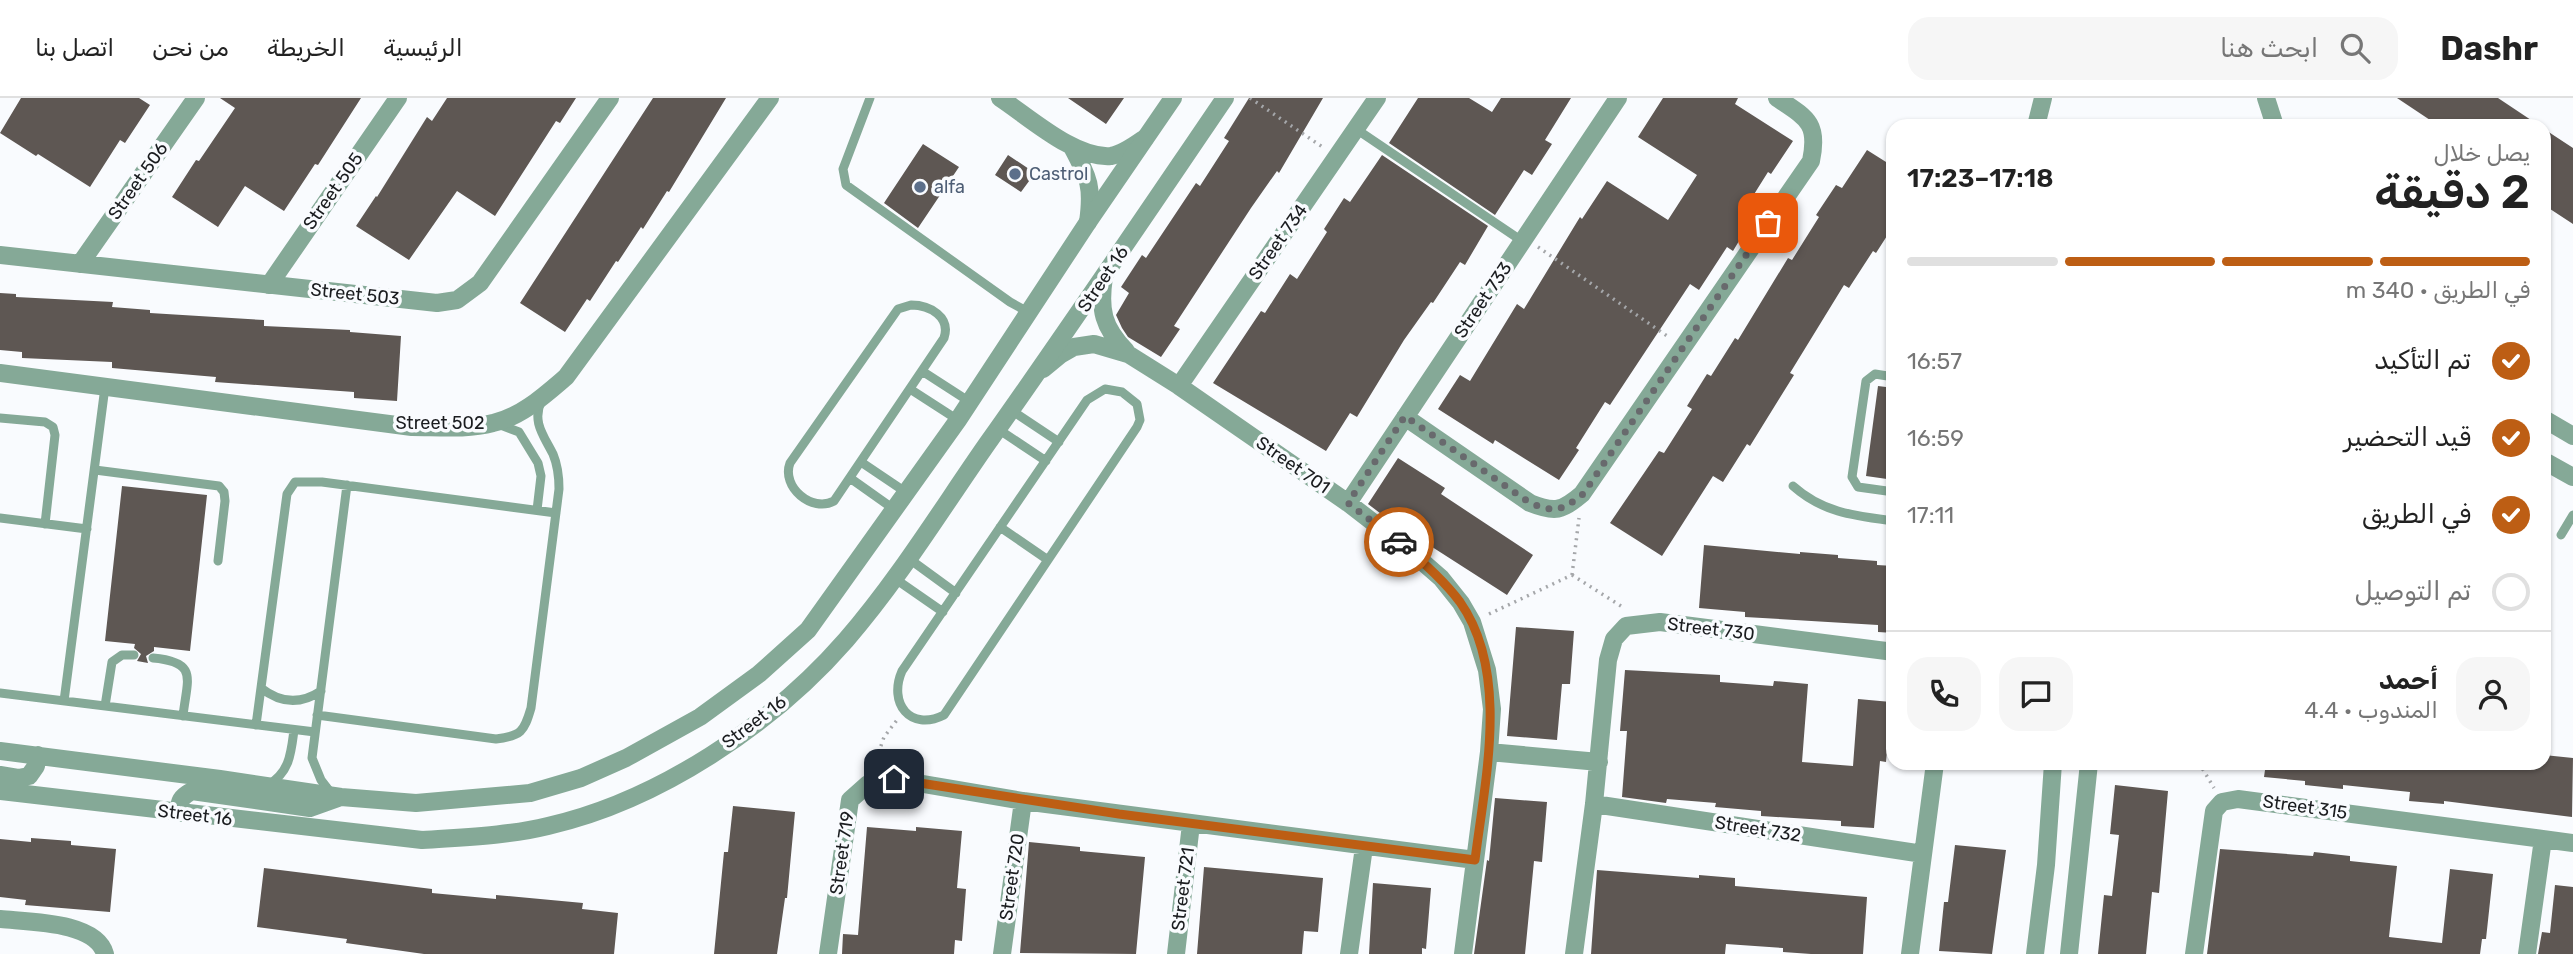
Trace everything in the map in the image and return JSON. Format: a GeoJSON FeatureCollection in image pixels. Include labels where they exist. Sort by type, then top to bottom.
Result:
{"type":"FeatureCollection","features":[{"type":"Feature","properties":{"kind":"street","name":"Street 506"},"geometry":{"type":"LineString","coordinates":[[80,264],[196,98]]}},
{"type":"Feature","properties":{"kind":"street","name":"Street 505"},"geometry":{"type":"LineString","coordinates":[[268,285],[398,98]]}},
{"type":"Feature","properties":{"kind":"street","name":"Street 503"},"geometry":{"type":"LineString","coordinates":[[0,255],[437,303],[457,300],[480,283],[610,98]]}},
{"type":"Feature","properties":{"kind":"street","name":"Street 502"},"geometry":{"type":"LineString","coordinates":[[0,373],[412,427],[465,427],[494,423],[521,412],[566,377],[770,98]]}},
{"type":"Feature","properties":{"kind":"street"},"geometry":{"type":"LineString","coordinates":[[1000,98],[1072,147],[1091,153],[1110,156],[1121,153],[1145,138]]}},
{"type":"Feature","properties":{"kind":"street","name":"Street 16"},"geometry":{"type":"LineString","coordinates":[[0,751],[338,797],[416,803],[530,793],[581,778],[626,758],[700,717],[759,674],[808,630],[908,493],[1173,98]]}},
{"type":"Feature","properties":{"kind":"street","name":"Street 16"},"geometry":{"type":"LineString","coordinates":[[0,791],[422,840],[546,827],[595,813],[690,767],[737,737],[804,684],[847,639],[908,558],[1225,98]]}},
{"type":"Feature","properties":{"kind":"street","name":"Street 734"},"geometry":{"type":"LineString","coordinates":[[1179,386],[1377,98]]}},
{"type":"Feature","properties":{"kind":"street","name":"Street 733"},"geometry":{"type":"LineString","coordinates":[[1348,503],[1618,98]]}},
{"type":"Feature","properties":{"kind":"street"},"geometry":{"type":"LineString","coordinates":[[1405,416],[1530,503],[1548,510],[1566,508],[1583,494],[1811,161],[1815,141],[1813,129],[1802,115],[1777,98]]}},
{"type":"Feature","properties":{"kind":"street"},"geometry":{"type":"LineString","coordinates":[[2038,119],[2043,98]]}},
{"type":"Feature","properties":{"kind":"street"},"geometry":{"type":"LineString","coordinates":[[2267,99],[2273,119]]}},
{"type":"Feature","properties":{"kind":"street"},"geometry":{"type":"LineString","coordinates":[[1072,147],[1088,176],[1091,191],[1088,222]]}},
{"type":"Feature","properties":{"kind":"street","name":"Street 701"},"geometry":{"type":"LineString","coordinates":[[1104,277],[1101,300],[1105,322],[1113,337],[1128,354]]}},
{"type":"Feature","properties":{"kind":"street","name":"Street 701"},"geometry":{"type":"LineString","coordinates":[[1035,376],[1074,347],[1094,344],[1128,354],[1179,386],[1348,503],[1441,578],[1461,603],[1472,622],[1487,670],[1492,709],[1489,752],[1462,954]]}},
{"type":"Feature","properties":{"kind":"street"},"geometry":{"type":"LineString","coordinates":[[2551,423],[2573,436]]}},
{"type":"Feature","properties":{"kind":"street"},"geometry":{"type":"LineString","coordinates":[[2551,465],[2573,477]]}},
{"type":"Feature","properties":{"kind":"street","name":"Street 730"},"geometry":{"type":"LineString","coordinates":[[1574,954],[1599,762],[1608,660],[1614,639],[1626,626],[1660,622],[1886,651]]}},
{"type":"Feature","properties":{"kind":"street"},"geometry":{"type":"LineString","coordinates":[[1489,752],[1599,762]]}},
{"type":"Feature","properties":{"kind":"street"},"geometry":{"type":"LineString","coordinates":[[0,775],[18,778],[29,776],[36,766],[38,755]]}},
{"type":"Feature","properties":{"kind":"street"},"geometry":{"type":"LineString","coordinates":[[1910,954],[1934,770]]}},
{"type":"Feature","properties":{"kind":"street"},"geometry":{"type":"LineString","coordinates":[[2035,954],[2046,865],[2053,770]]}},
{"type":"Feature","properties":{"kind":"street"},"geometry":{"type":"LineString","coordinates":[[2069,954],[2089,770]]}},
{"type":"Feature","properties":{"kind":"street"},"geometry":{"type":"LineString","coordinates":[[868,784],[894,779],[1191,824],[1475,860]]}},
{"type":"Feature","properties":{"kind":"street","name":"Street 719"},"geometry":{"type":"LineString","coordinates":[[828,954],[850,800],[868,784]]}},
{"type":"Feature","properties":{"kind":"street"},"geometry":{"type":"LineString","coordinates":[[180,813],[178,803],[192,791],[310,808],[338,797]]}},
{"type":"Feature","properties":{"kind":"street","name":"Street 315"},"geometry":{"type":"LineString","coordinates":[[2222,802],[2238,799],[2573,843]]}},
{"type":"Feature","properties":{"kind":"street","name":"Street 720"},"geometry":{"type":"LineString","coordinates":[[1002,954],[1023,800]]}},
{"type":"Feature","properties":{"kind":"street"},"geometry":{"type":"LineString","coordinates":[[2194,954],[2214,811],[2222,802]]}},
{"type":"Feature","properties":{"kind":"street","name":"Street 732"},"geometry":{"type":"LineString","coordinates":[[1594,804],[1923,855]]}},
{"type":"Feature","properties":{"kind":"street","name":"Street 721"},"geometry":{"type":"LineString","coordinates":[[1176,954],[1191,824]]}},
{"type":"Feature","properties":{"kind":"street"},"geometry":{"type":"LineString","coordinates":[[2527,954],[2543,839]]}},
{"type":"Feature","properties":{"kind":"street"},"geometry":{"type":"LineString","coordinates":[[1349,954],[1364,847]]}},
{"type":"Feature","properties":{"kind":"street"},"geometry":{"type":"LineString","coordinates":[[0,919],[63,926],[91,934],[103,948],[104,954]]}},
{"type":"Feature","properties":{"kind":"lane"},"geometry":{"type":"LineString","coordinates":[[870,98],[843,169],[846,185],[1028,312]]}},
{"type":"Feature","properties":{"kind":"lane"},"geometry":{"type":"LineString","coordinates":[[1356,129],[1523,240]]}},
{"type":"Feature","properties":{"kind":"lane"},"geometry":{"type":"LineString","coordinates":[[911,305],[928,307],[941,317],[946,327],[944,338],[910,389],[834,501],[822,505],[810,502],[792,488],[787,476],[790,463],[898,309],[911,305]]}},
{"type":"Feature","properties":{"kind":"lane"},"geometry":{"type":"LineString","coordinates":[[922,371],[970,402]]}},
{"type":"Feature","properties":{"kind":"lane"},"geometry":{"type":"LineString","coordinates":[[1886,376],[1875,374],[1866,381],[1852,477],[1858,487],[1886,491]]}},
{"type":"Feature","properties":{"kind":"lane"},"geometry":{"type":"LineString","coordinates":[[64,701],[105,387]]}},
{"type":"Feature","properties":{"kind":"lane"},"geometry":{"type":"LineString","coordinates":[[910,389],[958,420]]}},
{"type":"Feature","properties":{"kind":"lane"},"geometry":{"type":"LineString","coordinates":[[1105,389],[1122,392],[1137,404],[1140,420],[1137,427],[943,715],[933,720],[921,720],[905,711],[898,701],[898,681],[1059,442],[1087,400],[1105,389]]}},
{"type":"Feature","properties":{"kind":"lane"},"geometry":{"type":"LineString","coordinates":[[317,715],[496,739],[519,733],[526,726],[531,708],[559,473],[537,419],[538,407],[544,396]]}},
{"type":"Feature","properties":{"kind":"lane"},"geometry":{"type":"LineString","coordinates":[[1011,410],[1059,442]]}},
{"type":"Feature","properties":{"kind":"lane"},"geometry":{"type":"LineString","coordinates":[[0,418],[45,422],[53,427],[55,435],[45,524]]}},
{"type":"Feature","properties":{"kind":"lane"},"geometry":{"type":"LineString","coordinates":[[494,423],[519,432],[538,463],[541,476],[537,510]]}},
{"type":"Feature","properties":{"kind":"lane"},"geometry":{"type":"LineString","coordinates":[[998,429],[1046,461]]}},
{"type":"Feature","properties":{"kind":"lane"},"geometry":{"type":"LineString","coordinates":[[861,462],[908,493]]}},
{"type":"Feature","properties":{"kind":"lane"},"geometry":{"type":"LineString","coordinates":[[95,470],[219,486],[224,492],[225,501],[218,561]]}},
{"type":"Feature","properties":{"kind":"lane"},"geometry":{"type":"LineString","coordinates":[[850,478],[895,510]]}},
{"type":"Feature","properties":{"kind":"lane"},"geometry":{"type":"LineString","coordinates":[[256,725],[287,494],[295,482],[303,480],[347,485],[556,513]]}},
{"type":"Feature","properties":{"kind":"lane"},"geometry":{"type":"LineString","coordinates":[[338,797],[321,780],[312,758],[347,485]]}},
{"type":"Feature","properties":{"kind":"lane"},"geometry":{"type":"LineString","coordinates":[[1793,486],[1813,502],[1835,512],[1886,520]]}},
{"type":"Feature","properties":{"kind":"lane"},"geometry":{"type":"LineString","coordinates":[[2561,535],[2573,515]]}},
{"type":"Feature","properties":{"kind":"lane"},"geometry":{"type":"LineString","coordinates":[[0,518],[87,529]]}},
{"type":"Feature","properties":{"kind":"lane"},"geometry":{"type":"LineString","coordinates":[[1000,527],[1048,560]]}},
{"type":"Feature","properties":{"kind":"lane"},"geometry":{"type":"LineString","coordinates":[[908,558],[956,593]]}},
{"type":"Feature","properties":{"kind":"lane"},"geometry":{"type":"LineString","coordinates":[[894,578],[943,612]]}},
{"type":"Feature","properties":{"kind":"lane"},"geometry":{"type":"LineString","coordinates":[[105,706],[111,662],[122,655],[134,655]]}},
{"type":"Feature","properties":{"kind":"lane"},"geometry":{"type":"LineString","coordinates":[[153,658],[175,660],[185,668],[188,677],[183,716]]}},
{"type":"Feature","properties":{"kind":"lane"},"geometry":{"type":"LineString","coordinates":[[261,688],[278,699],[288,701],[305,699],[321,691]]}},
{"type":"Feature","properties":{"kind":"lane"},"geometry":{"type":"LineString","coordinates":[[0,693],[315,732]]}},
{"type":"Feature","properties":{"kind":"lane"},"geometry":{"type":"LineString","coordinates":[[265,786],[277,779],[288,764],[293,730]]}},
{"type":"Feature","properties":{"kind":"path"},"geometry":{"type":"LineString","coordinates":[[1250,98],[1337,157]]}},
{"type":"Feature","properties":{"kind":"path"},"geometry":{"type":"LineString","coordinates":[[1523,240],[1684,347]]}},
{"type":"Feature","properties":{"kind":"path"},"geometry":{"type":"LineString","coordinates":[[1572,575],[1583,494]]}},
{"type":"Feature","properties":{"kind":"path"},"geometry":{"type":"LineString","coordinates":[[1472,622],[1572,575]]}},
{"type":"Feature","properties":{"kind":"path"},"geometry":{"type":"LineString","coordinates":[[1572,575],[1649,624]]}},
{"type":"Feature","properties":{"kind":"path"},"geometry":{"type":"LineString","coordinates":[[868,784],[884,737],[905,711]]}},
{"type":"Feature","properties":{"kind":"path"},"geometry":{"type":"LineString","coordinates":[[2203,770],[2222,802]]}},
{"type":"Feature","properties":{"kind":"building"},"geometry":{"type":"Polygon","coordinates":[[[21,98],[139,98],[150,105],[125,143],[120,140],[90,187],[0,133],[21,98]]]}},
{"type":"Feature","properties":{"kind":"building"},"geometry":{"type":"Polygon","coordinates":[[[220,98],[361,98],[318,165],[315,164],[284,211],[245,186],[218,227],[172,197],[235,108],[220,98]]]}},
{"type":"Feature","properties":{"kind":"building"},"geometry":{"type":"Polygon","coordinates":[[[447,98],[576,98],[560,123],[556,121],[495,216],[457,191],[409,260],[356,226],[427,117],[432,121],[447,98]]]}},
{"type":"Feature","properties":{"kind":"building"},"geometry":{"type":"Polygon","coordinates":[[[653,98],[726,98],[669,192],[667,191],[643,229],[641,227],[565,332],[520,303],[653,98]]]}},
{"type":"Feature","properties":{"kind":"building"},"geometry":{"type":"Polygon","coordinates":[[[1068,98],[1124,98],[1106,124],[1068,98]]]}},
{"type":"Feature","properties":{"kind":"building"},"geometry":{"type":"Polygon","coordinates":[[[1249,98],[1323,98],[1279,173],[1277,171],[1251,208],[1174,326],[1180,329],[1161,357],[1128,337],[1122,328],[1116,315],[1129,293],[1121,287],[1142,255],[1146,258],[1196,183],[1200,186],[1229,141],[1224,138],[1249,98]]]}},
{"type":"Feature","properties":{"kind":"building"},"geometry":{"type":"Polygon","coordinates":[[[1418,98],[1469,98],[1492,112],[1501,98],[1571,98],[1545,140],[1552,144],[1532,175],[1524,170],[1495,215],[1389,143],[1418,98]]]}},
{"type":"Feature","properties":{"kind":"building"},"geometry":{"type":"Polygon","coordinates":[[[1663,98],[1738,98],[1735,104],[1793,141],[1771,174],[1768,172],[1741,215],[1751,221],[1733,251],[1727,247],[1699,290],[1690,284],[1610,405],[1605,402],[1559,480],[1495,440],[1493,444],[1438,409],[1460,375],[1470,381],[1517,304],[1524,309],[1580,217],[1582,219],[1607,181],[1668,220],[1697,175],[1638,137],[1663,98]]]}},
{"type":"Feature","properties":{"kind":"building"},"geometry":{"type":"Polygon","coordinates":[[[2397,98],[2498,98],[2530,119],[2428,119],[2397,98]]]}},
{"type":"Feature","properties":{"kind":"building"},"geometry":{"type":"Polygon","coordinates":[[[2551,134],[2573,148],[2573,224],[2551,210],[2551,134]]]}},
{"type":"Feature","properties":{"kind":"building","name":"alfa"},"geometry":{"type":"Polygon","coordinates":[[[923,144],[959,167],[918,228],[884,203],[923,144]]]}},
{"type":"Feature","properties":{"kind":"building"},"geometry":{"type":"Polygon","coordinates":[[[1867,150],[1886,162],[1886,237],[1876,253],[1873,251],[1849,288],[1844,285],[1790,373],[1794,375],[1750,446],[1747,444],[1723,482],[1713,476],[1662,556],[1610,523],[1659,451],[1664,453],[1692,409],[1687,406],[1707,374],[1711,376],[1735,338],[1738,340],[1788,258],[1792,260],[1836,185],[1842,188],[1867,150]]]}},
{"type":"Feature","properties":{"kind":"building","name":"Castrol"},"geometry":{"type":"Polygon","coordinates":[[[1008,155],[1035,173],[1021,192],[995,175],[1008,155]]]}},
{"type":"Feature","properties":{"kind":"building"},"geometry":{"type":"Polygon","coordinates":[[[1382,155],[1488,226],[1465,265],[1460,262],[1404,340],[1357,417],[1350,413],[1326,451],[1213,383],[1261,311],[1265,313],[1290,274],[1297,279],[1327,232],[1324,229],[1344,198],[1350,202],[1382,155]]]}},
{"type":"Feature","properties":{"kind":"building"},"geometry":{"type":"Polygon","coordinates":[[[0,293],[16,294],[16,297],[113,302],[112,307],[150,310],[150,313],[264,320],[264,326],[350,330],[401,336],[397,401],[354,398],[354,392],[215,382],[216,377],[112,368],[112,362],[22,358],[22,352],[0,350],[0,293]]]}},
{"type":"Feature","properties":{"kind":"building"},"geometry":{"type":"Polygon","coordinates":[[[1878,386],[1886,387],[1886,479],[1866,476],[1878,386]]]}},
{"type":"Feature","properties":{"kind":"building"},"geometry":{"type":"Polygon","coordinates":[[[1398,458],[1445,488],[1441,494],[1533,555],[1507,595],[1415,536],[1413,538],[1368,504],[1398,458]]]}},
{"type":"Feature","properties":{"kind":"building"},"geometry":{"type":"Polygon","coordinates":[[[122,486],[207,495],[190,651],[154,647],[154,651],[146,656],[148,663],[137,661],[141,654],[134,648],[135,644],[105,641],[122,486]]]}},
{"type":"Feature","properties":{"kind":"building"},"geometry":{"type":"Polygon","coordinates":[[[1704,545],[1838,555],[1838,558],[1877,561],[1877,565],[1886,566],[1886,632],[1878,632],[1878,625],[1745,617],[1745,612],[1699,608],[1704,545]]]}},
{"type":"Feature","properties":{"kind":"building"},"geometry":{"type":"Polygon","coordinates":[[[1516,627],[1574,631],[1570,684],[1562,684],[1557,740],[1507,736],[1516,627]]]}},
{"type":"Feature","properties":{"kind":"building"},"geometry":{"type":"Polygon","coordinates":[[[1625,670],[1720,675],[1720,682],[1773,686],[1774,681],[1808,684],[1802,762],[1853,766],[1858,699],[1886,702],[1886,762],[1880,761],[1874,828],[1841,826],[1841,821],[1761,816],[1761,811],[1715,807],[1716,803],[1667,799],[1666,803],[1622,797],[1627,731],[1620,731],[1625,670]]]}},
{"type":"Feature","properties":{"kind":"building"},"geometry":{"type":"Polygon","coordinates":[[[2551,756],[2573,758],[2572,817],[2444,801],[2444,804],[2409,801],[2410,792],[2343,785],[2343,789],[2305,785],[2305,781],[2264,777],[2265,770],[2551,770],[2551,756]]]}},
{"type":"Feature","properties":{"kind":"building"},"geometry":{"type":"Polygon","coordinates":[[[2115,785],[2168,791],[2159,893],[2152,892],[2146,954],[2098,954],[2104,895],[2112,896],[2119,835],[2110,834],[2115,785]]]}},
{"type":"Feature","properties":{"kind":"building"},"geometry":{"type":"Polygon","coordinates":[[[1495,798],[1547,802],[1542,862],[1534,861],[1525,954],[1474,954],[1487,860],[1489,861],[1495,798]]]}},
{"type":"Feature","properties":{"kind":"building"},"geometry":{"type":"Polygon","coordinates":[[[733,806],[795,812],[787,898],[777,954],[714,954],[724,852],[728,852],[733,806]]]}},
{"type":"Feature","properties":{"kind":"building"},"geometry":{"type":"Polygon","coordinates":[[[867,827],[962,831],[957,888],[966,889],[962,941],[955,940],[954,954],[842,954],[843,934],[858,935],[867,827]]]}},
{"type":"Feature","properties":{"kind":"building"},"geometry":{"type":"Polygon","coordinates":[[[31,838],[71,841],[71,845],[116,849],[110,912],[25,905],[26,900],[0,897],[0,839],[31,842],[31,838]]]}},
{"type":"Feature","properties":{"kind":"building"},"geometry":{"type":"Polygon","coordinates":[[[1029,842],[1080,847],[1080,851],[1145,857],[1136,954],[1020,953],[1029,842]]]}},
{"type":"Feature","properties":{"kind":"building"},"geometry":{"type":"Polygon","coordinates":[[[1955,845],[2006,850],[1992,954],[1939,951],[1944,902],[1948,902],[1955,845]]]}},
{"type":"Feature","properties":{"kind":"building"},"geometry":{"type":"Polygon","coordinates":[[[2220,849],[2313,856],[2314,852],[2350,856],[2350,861],[2397,866],[2389,937],[2442,943],[2450,869],[2493,874],[2486,939],[2482,939],[2480,954],[2207,954],[2220,849]]]}},
{"type":"Feature","properties":{"kind":"building"},"geometry":{"type":"Polygon","coordinates":[[[1204,867],[1323,878],[1318,932],[1304,931],[1302,954],[1197,954],[1204,867]]]}},
{"type":"Feature","properties":{"kind":"building"},"geometry":{"type":"Polygon","coordinates":[[[264,868],[432,889],[432,893],[496,899],[496,895],[583,903],[582,909],[618,913],[614,954],[424,954],[346,943],[347,939],[257,927],[264,868]]]}},
{"type":"Feature","properties":{"kind":"building"},"geometry":{"type":"Polygon","coordinates":[[[1597,870],[1735,878],[1735,886],[1867,897],[1863,954],[1783,952],[1783,948],[1726,944],[1725,954],[1591,954],[1597,870]]]}},
{"type":"Feature","properties":{"kind":"building"},"geometry":{"type":"Polygon","coordinates":[[[1373,883],[1431,888],[1426,949],[1422,948],[1422,954],[1369,954],[1373,883]]]}},
{"type":"Feature","properties":{"kind":"building"},"geometry":{"type":"Polygon","coordinates":[[[2555,885],[2573,887],[2573,954],[2538,954],[2542,932],[2550,933],[2555,885]]]}},
{"type":"Feature","properties":{"kind":"way so far"},"geometry":{"type":"LineString","coordinates":[[1399,542],[1348,503],[1405,416],[1530,503],[1548,510],[1566,508],[1583,494],[1768,223]]}},
{"type":"Feature","properties":{"kind":"place","name":"Castrol"},"geometry":{"type":"Point","coordinates":[1015,174]}},
{"type":"Feature","properties":{"kind":"place","name":"alfa"},"geometry":{"type":"Point","coordinates":[920,187]}},
{"type":"Feature","properties":{"kind":"route"},"geometry":{"type":"LineString","coordinates":[[894,779],[1119,814],[1475,860],[1492,709],[1487,670],[1472,622],[1461,603],[1441,578],[1399,542]]}}]}
